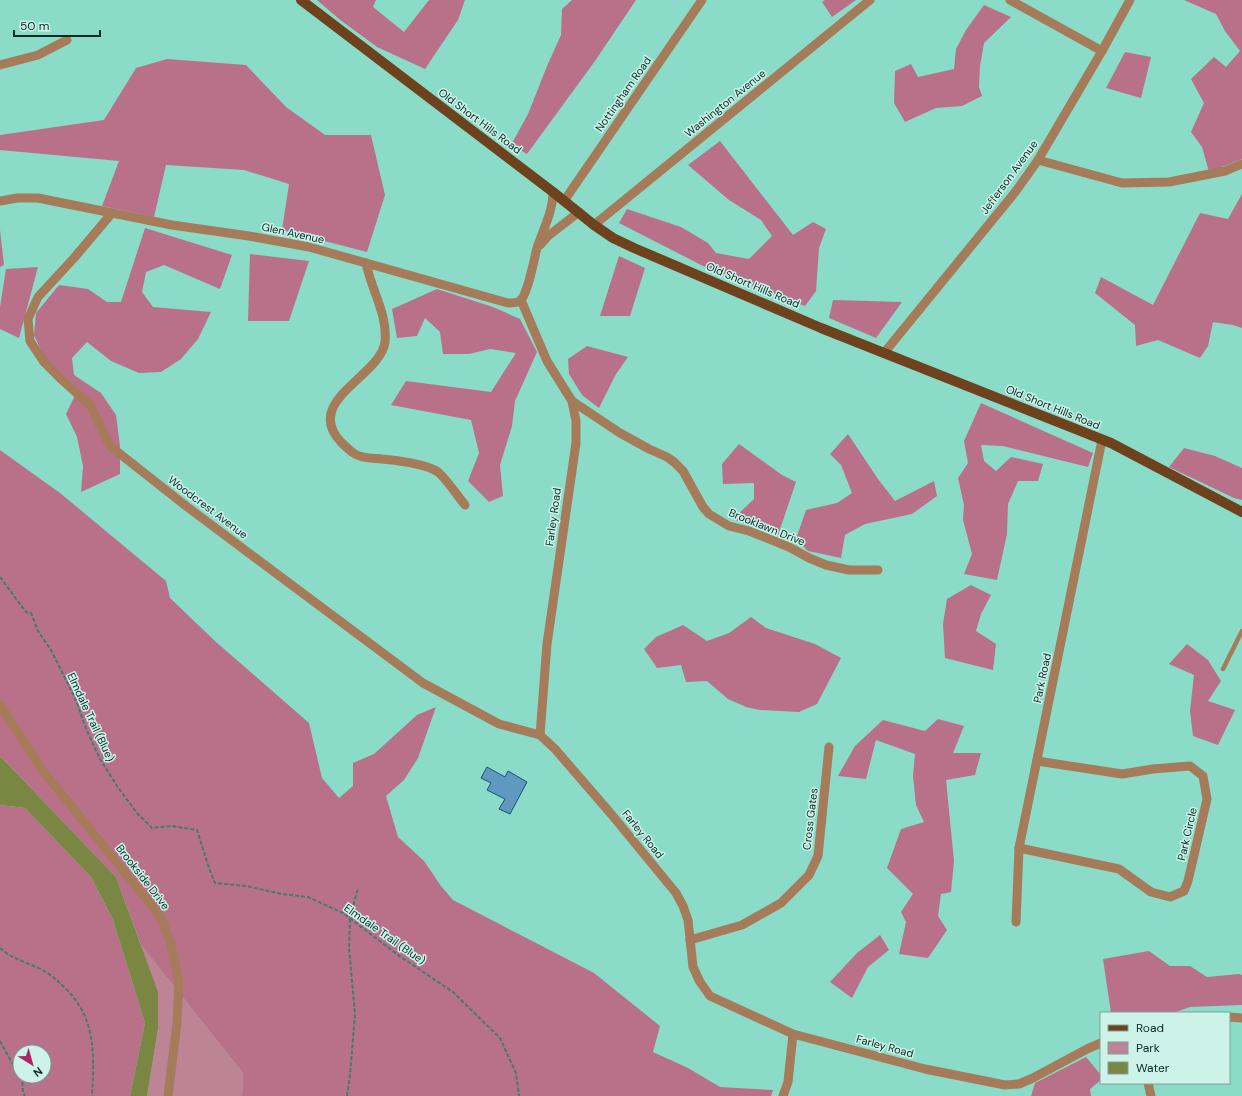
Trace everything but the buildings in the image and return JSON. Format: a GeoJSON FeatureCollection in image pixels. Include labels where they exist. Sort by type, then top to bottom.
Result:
{"type":"FeatureCollection","features":[{"type":"Feature","properties":{"kind":"main road","name":"Old Short Hills Road"},"geometry":{"type":"LineString","coordinates":[[301,0],[613,238],[822,328],[1118,446],[1242,512]]}},
{"type":"Feature","properties":{"kind":"street","name":"Nottingham Road"},"geometry":{"type":"LineString","coordinates":[[564,201],[702,0]]}},
{"type":"Feature","properties":{"kind":"street","name":"Washington Avenue"},"geometry":{"type":"LineString","coordinates":[[594,225],[870,0]]}},
{"type":"Feature","properties":{"kind":"street"},"geometry":{"type":"LineString","coordinates":[[1010,0],[1102,51]]}},
{"type":"Feature","properties":{"kind":"street","name":"Jefferson Avenue"},"geometry":{"type":"LineString","coordinates":[[884,353],[1016,191],[1038,160],[1130,0]]}},
{"type":"Feature","properties":{"kind":"street"},"geometry":{"type":"LineString","coordinates":[[0,65],[38,55],[67,40]]}},
{"type":"Feature","properties":{"kind":"street"},"geometry":{"type":"LineString","coordinates":[[1038,160],[1122,183],[1169,182],[1225,171],[1242,164]]}},
{"type":"Feature","properties":{"kind":"street"},"geometry":{"type":"LineString","coordinates":[[521,300],[527,288],[548,218],[553,199],[553,192]]}},
{"type":"Feature","properties":{"kind":"street","name":"Glen Avenue"},"geometry":{"type":"LineString","coordinates":[[0,201],[18,198],[38,198],[172,226],[249,236],[309,247],[508,303],[515,303],[521,300]]}},
{"type":"Feature","properties":{"kind":"street"},"geometry":{"type":"LineString","coordinates":[[538,248],[548,236],[579,212]]}},
{"type":"Feature","properties":{"kind":"street","name":"Woodcrest Avenue"},"geometry":{"type":"LineString","coordinates":[[112,213],[74,258],[38,297],[28,319],[30,341],[48,367],[90,405],[110,446],[186,506],[423,683],[499,724],[540,735]]}},
{"type":"Feature","properties":{"kind":"street"},"geometry":{"type":"LineString","coordinates":[[366,263],[368,275],[382,315],[385,344],[379,357],[334,404],[331,413],[331,422],[334,431],[348,448],[355,454],[362,457],[402,462],[421,466],[437,472],[465,505]]}},
{"type":"Feature","properties":{"kind":"street","name":"Farley Road"},"geometry":{"type":"LineString","coordinates":[[521,300],[547,362],[572,401],[576,421],[576,443],[547,644],[540,735],[555,749],[612,815],[676,893],[688,920],[692,967],[710,996],[793,1034],[925,1069],[1005,1085],[1019,1084],[1033,1078],[1067,1059],[1100,1043]]}},
{"type":"Feature","properties":{"kind":"street","name":"Brooklawn Drive"},"geometry":{"type":"LineString","coordinates":[[572,401],[620,433],[667,456],[683,471],[702,507],[708,514],[729,526],[749,531],[785,545],[826,565],[849,570],[878,570]]}},
{"type":"Feature","properties":{"kind":"street","name":"Park Road"},"geometry":{"type":"LineString","coordinates":[[1016,922],[1019,848],[1102,440]]}},
{"type":"Feature","properties":{"kind":"street","name":"Brookside Drive"},"geometry":{"type":"LineString","coordinates":[[0,705],[43,771],[160,916],[170,941],[179,982],[177,1023],[168,1096]]}},
{"type":"Feature","properties":{"kind":"street","name":"Cross Gates"},"geometry":{"type":"LineString","coordinates":[[690,940],[742,924],[781,903],[809,875],[818,856],[829,747]]}},
{"type":"Feature","properties":{"kind":"street","name":"Park Circle"},"geometry":{"type":"LineString","coordinates":[[1019,848],[1119,869],[1151,892],[1170,897],[1184,891],[1188,881],[1207,799],[1203,776],[1190,766],[1122,774],[1037,761]]}},
{"type":"Feature","properties":{"kind":"street"},"geometry":{"type":"LineString","coordinates":[[1230,1017],[1242,1018]]}},
{"type":"Feature","properties":{"kind":"street"},"geometry":{"type":"LineString","coordinates":[[783,1096],[788,1082],[793,1034]]}},
{"type":"Feature","properties":{"kind":"street"},"geometry":{"type":"LineString","coordinates":[[1148,1084],[1151,1096]]}},
{"type":"Feature","properties":{"kind":"lane"},"geometry":{"type":"LineString","coordinates":[[1224,669],[1242,631]]}},
{"type":"Feature","properties":{"kind":"path","name":"Elmdale Trail (Blue)"},"geometry":{"type":"LineString","coordinates":[[0,577],[26,612],[31,613],[38,631],[51,650],[75,698],[87,731],[100,759],[117,786],[137,813],[152,828],[172,826],[197,830],[215,883],[246,886],[282,894],[308,896],[343,913],[398,955],[453,992],[500,1038],[516,1073],[519,1096]]}},
{"type":"Feature","properties":{"kind":"path"},"geometry":{"type":"LineString","coordinates":[[347,1096],[350,1075],[354,1014],[349,948],[350,918],[358,888]]}},
{"type":"Feature","properties":{"kind":"path"},"geometry":{"type":"LineString","coordinates":[[0,948],[11,956],[45,972],[66,989],[78,1002],[86,1018],[91,1034],[93,1053],[92,1096]]}},
{"type":"Feature","properties":{"kind":"path"},"geometry":{"type":"LineString","coordinates":[[0,1042],[12,1063]]}},
{"type":"Feature","properties":{"kind":"path"},"geometry":{"type":"LineString","coordinates":[[22,1084],[25,1096]]}},
{"type":"Feature","properties":{"kind":"green space"},"geometry":{"type":"Polygon","coordinates":[[[141,945],[243,1073],[242,1096],[147,1096],[158,1029],[141,945]]]}},
{"type":"Feature","properties":{"kind":"shaded area"},"geometry":{"type":"Polygon","coordinates":[[[317,0],[376,0],[373,7],[404,32],[429,0],[465,0],[458,20],[425,69],[377,47],[339,19],[317,0]]]}},
{"type":"Feature","properties":{"kind":"shaded area"},"geometry":{"type":"Polygon","coordinates":[[[572,0],[636,0],[595,61],[527,154],[511,145],[528,114],[561,35],[562,9],[572,0]]]}},
{"type":"Feature","properties":{"kind":"shaded area"},"geometry":{"type":"Polygon","coordinates":[[[825,0],[856,0],[832,17],[822,2],[825,0]]]}},
{"type":"Feature","properties":{"kind":"shaded area"},"geometry":{"type":"Polygon","coordinates":[[[1184,0],[1242,0],[1242,159],[1209,172],[1202,147],[1191,132],[1204,103],[1191,79],[1214,57],[1226,67],[1240,51],[1225,31],[1216,14],[1184,0]]]}},
{"type":"Feature","properties":{"kind":"shaded area"},"geometry":{"type":"Polygon","coordinates":[[[984,5],[1011,17],[984,43],[980,66],[979,87],[982,96],[962,106],[936,108],[905,122],[894,103],[895,71],[911,64],[918,77],[954,69],[956,49],[966,30],[984,5]]]}},
{"type":"Feature","properties":{"kind":"shaded area"},"geometry":{"type":"Polygon","coordinates":[[[1125,52],[1151,57],[1141,98],[1106,88],[1125,52]]]}},
{"type":"Feature","properties":{"kind":"shaded area"},"geometry":{"type":"Polygon","coordinates":[[[167,59],[246,65],[286,107],[325,135],[371,135],[385,195],[367,252],[282,230],[289,184],[244,170],[166,165],[154,217],[102,206],[119,161],[0,150],[0,135],[104,120],[136,68],[167,59]]]}},
{"type":"Feature","properties":{"kind":"shaded area"},"geometry":{"type":"Polygon","coordinates":[[[720,141],[793,235],[813,222],[826,229],[819,248],[816,291],[805,306],[705,267],[619,223],[627,209],[681,227],[708,243],[716,253],[749,259],[772,236],[761,220],[729,200],[688,165],[720,141]]]}},
{"type":"Feature","properties":{"kind":"shaded area"},"geometry":{"type":"Polygon","coordinates":[[[1242,194],[1242,328],[1213,322],[1208,346],[1200,358],[1158,340],[1136,346],[1135,325],[1095,293],[1101,277],[1153,305],[1200,213],[1228,219],[1242,194]]]}},
{"type":"Feature","properties":{"kind":"shaded area"},"geometry":{"type":"Polygon","coordinates":[[[145,228],[232,255],[220,289],[164,265],[146,272],[142,292],[153,307],[211,312],[198,339],[181,359],[161,372],[139,373],[111,361],[87,342],[72,358],[74,375],[101,393],[116,415],[120,446],[120,474],[81,492],[83,466],[77,437],[66,414],[78,389],[45,359],[34,335],[36,313],[59,285],[88,289],[107,302],[121,302],[145,228]]]}},
{"type":"Feature","properties":{"kind":"shaded area"},"geometry":{"type":"Polygon","coordinates":[[[0,230],[4,265],[0,267],[0,230]]]}},
{"type":"Feature","properties":{"kind":"shaded area"},"geometry":{"type":"Polygon","coordinates":[[[250,254],[309,261],[289,321],[248,321],[250,254]]]}},
{"type":"Feature","properties":{"kind":"shaded area"},"geometry":{"type":"Polygon","coordinates":[[[619,256],[645,268],[630,316],[600,316],[619,256]]]}},
{"type":"Feature","properties":{"kind":"shaded area"},"geometry":{"type":"Polygon","coordinates":[[[38,267],[19,338],[0,329],[0,307],[6,269],[38,267]]]}},
{"type":"Feature","properties":{"kind":"shaded area"},"geometry":{"type":"Polygon","coordinates":[[[437,289],[493,307],[520,319],[537,352],[515,401],[512,426],[500,465],[503,496],[489,502],[468,481],[479,453],[471,420],[391,405],[406,381],[491,392],[516,353],[490,349],[469,354],[443,354],[440,332],[425,318],[417,336],[397,338],[392,309],[437,289]]]}},
{"type":"Feature","properties":{"kind":"shaded area"},"geometry":{"type":"Polygon","coordinates":[[[833,300],[902,302],[876,338],[829,318],[833,300]]]}},
{"type":"Feature","properties":{"kind":"shaded area"},"geometry":{"type":"Polygon","coordinates":[[[587,346],[628,357],[616,374],[599,408],[582,395],[569,374],[568,359],[587,346]]]}},
{"type":"Feature","properties":{"kind":"shaded area"},"geometry":{"type":"Polygon","coordinates":[[[981,403],[1093,453],[1088,467],[1003,446],[981,445],[984,461],[996,471],[1011,457],[1043,464],[1038,481],[1018,481],[1008,504],[1007,534],[997,580],[964,574],[972,554],[963,520],[964,505],[958,478],[968,463],[964,441],[981,403]]]}},
{"type":"Feature","properties":{"kind":"shaded area"},"geometry":{"type":"Polygon","coordinates":[[[848,434],[878,479],[895,501],[934,481],[937,496],[912,514],[865,524],[845,535],[841,558],[808,551],[796,539],[806,510],[837,503],[852,493],[841,465],[830,454],[848,434]]]}},
{"type":"Feature","properties":{"kind":"shaded area"},"geometry":{"type":"Polygon","coordinates":[[[739,444],[782,475],[796,482],[778,535],[733,519],[754,499],[754,483],[723,484],[722,464],[739,444]]]}},
{"type":"Feature","properties":{"kind":"shaded area"},"geometry":{"type":"Polygon","coordinates":[[[1184,448],[1215,456],[1242,468],[1242,500],[1234,498],[1169,467],[1184,448]]]}},
{"type":"Feature","properties":{"kind":"shaded area"},"geometry":{"type":"Polygon","coordinates":[[[0,450],[60,493],[166,581],[170,598],[216,642],[309,723],[322,778],[339,798],[353,786],[353,763],[374,754],[417,715],[436,707],[418,758],[404,780],[386,796],[398,837],[424,861],[441,886],[453,900],[594,973],[660,1026],[653,1052],[688,1068],[720,1087],[773,1090],[771,1096],[242,1096],[243,1073],[141,945],[116,877],[0,756],[0,450]]]}},
{"type":"Feature","properties":{"kind":"shaded area"},"geometry":{"type":"Polygon","coordinates":[[[971,585],[991,595],[981,614],[976,631],[996,644],[993,670],[945,658],[943,624],[947,599],[971,585]]]}},
{"type":"Feature","properties":{"kind":"shaded area"},"geometry":{"type":"Polygon","coordinates":[[[751,617],[766,628],[815,644],[841,658],[817,704],[799,712],[760,710],[746,707],[728,699],[707,681],[686,682],[681,665],[657,668],[644,649],[656,637],[683,625],[707,641],[729,633],[751,617]]]}},
{"type":"Feature","properties":{"kind":"shaded area"},"geometry":{"type":"Polygon","coordinates":[[[1187,644],[1208,660],[1221,681],[1208,701],[1235,710],[1218,745],[1193,736],[1190,711],[1194,675],[1169,664],[1187,644]]]}},
{"type":"Feature","properties":{"kind":"shaded area"},"geometry":{"type":"Polygon","coordinates":[[[938,719],[964,726],[953,753],[981,753],[975,775],[946,780],[954,861],[951,892],[941,894],[938,916],[947,930],[928,958],[899,954],[906,922],[901,912],[913,894],[887,868],[901,829],[924,822],[916,805],[913,776],[915,754],[876,740],[866,779],[838,776],[855,746],[883,720],[925,731],[938,719]]]}},
{"type":"Feature","properties":{"kind":"shaded area"},"geometry":{"type":"Polygon","coordinates":[[[0,805],[25,808],[91,877],[113,920],[145,1023],[130,1096],[0,1096],[0,805]]]}},
{"type":"Feature","properties":{"kind":"shaded area"},"geometry":{"type":"Polygon","coordinates":[[[880,935],[889,950],[868,967],[852,998],[830,982],[857,953],[880,935]]]}},
{"type":"Feature","properties":{"kind":"shaded area"},"geometry":{"type":"Polygon","coordinates":[[[1149,951],[1170,966],[1190,966],[1207,977],[1239,974],[1242,975],[1242,1005],[1190,1007],[1176,1012],[1111,1012],[1103,959],[1149,951]]]}},
{"type":"Feature","properties":{"kind":"shaded area"},"geometry":{"type":"Polygon","coordinates":[[[1086,1057],[1100,1074],[1100,1081],[1090,1089],[1091,1096],[1031,1096],[1035,1083],[1086,1057]]]}},
{"type":"Feature","properties":{"kind":"water"},"geometry":{"type":"Polygon","coordinates":[[[0,756],[116,877],[158,992],[158,1029],[147,1096],[130,1096],[145,1023],[113,920],[91,877],[25,808],[0,805],[0,756]]]}}]}
